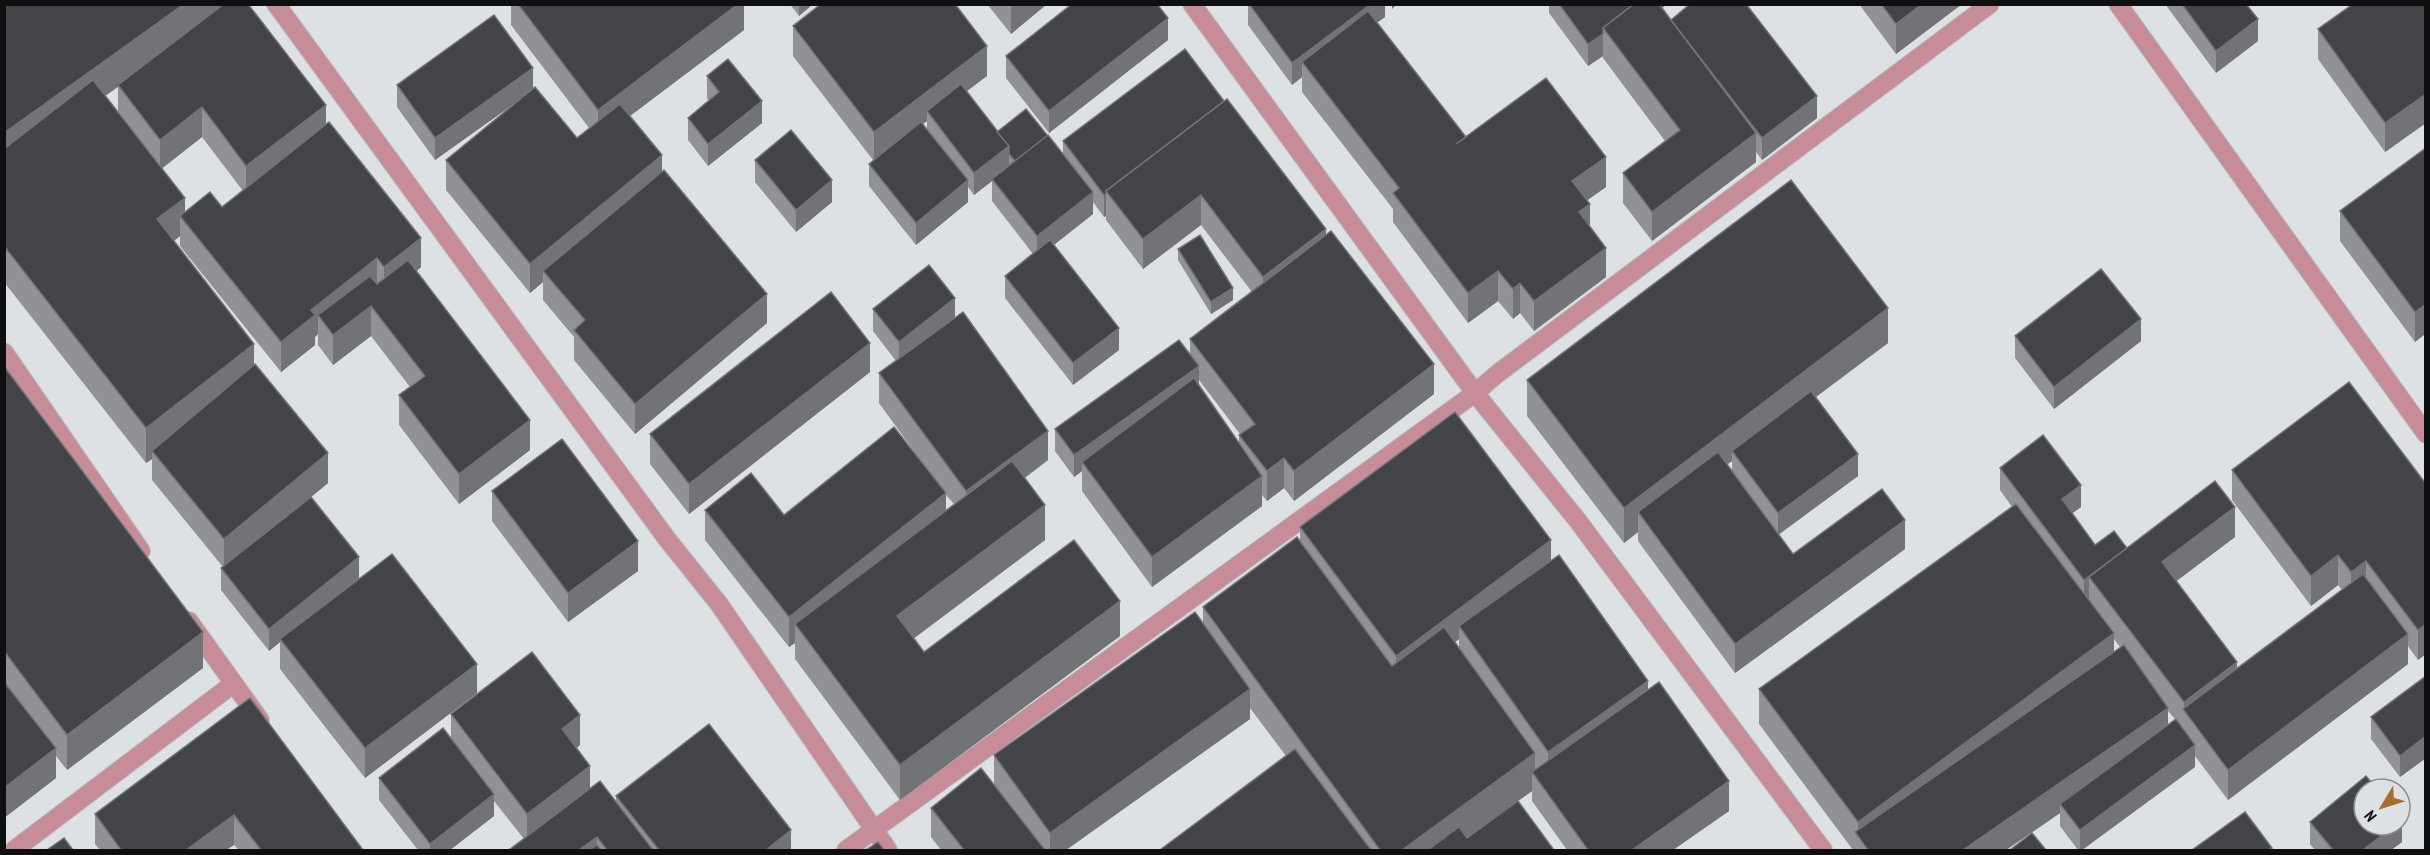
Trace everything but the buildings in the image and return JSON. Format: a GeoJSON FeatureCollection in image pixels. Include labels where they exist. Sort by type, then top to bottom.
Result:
{"type":"FeatureCollection","features":[{"type":"Feature","properties":{"kind":"street"},"geometry":{"type":"LineString","coordinates":[[276,4],[667,539],[719,604],[888,850]]}},
{"type":"Feature","properties":{"kind":"street"},"geometry":{"type":"LineString","coordinates":[[1192,4],[1475,393],[1578,521],[1823,850]]}},
{"type":"Feature","properties":{"kind":"street"},"geometry":{"type":"LineString","coordinates":[[846,850],[1475,393],[1506,367],[1990,4]]}},
{"type":"Feature","properties":{"kind":"street"},"geometry":{"type":"LineString","coordinates":[[2118,4],[2426,434]]}},
{"type":"Feature","properties":{"kind":"street"},"geometry":{"type":"LineString","coordinates":[[4,352],[152,567]]}},
{"type":"Feature","properties":{"kind":"street"},"geometry":{"type":"LineString","coordinates":[[179,606],[268,730]]}},
{"type":"Feature","properties":{"kind":"street"},"geometry":{"type":"LineString","coordinates":[[14,850],[233,684]]}}]}
